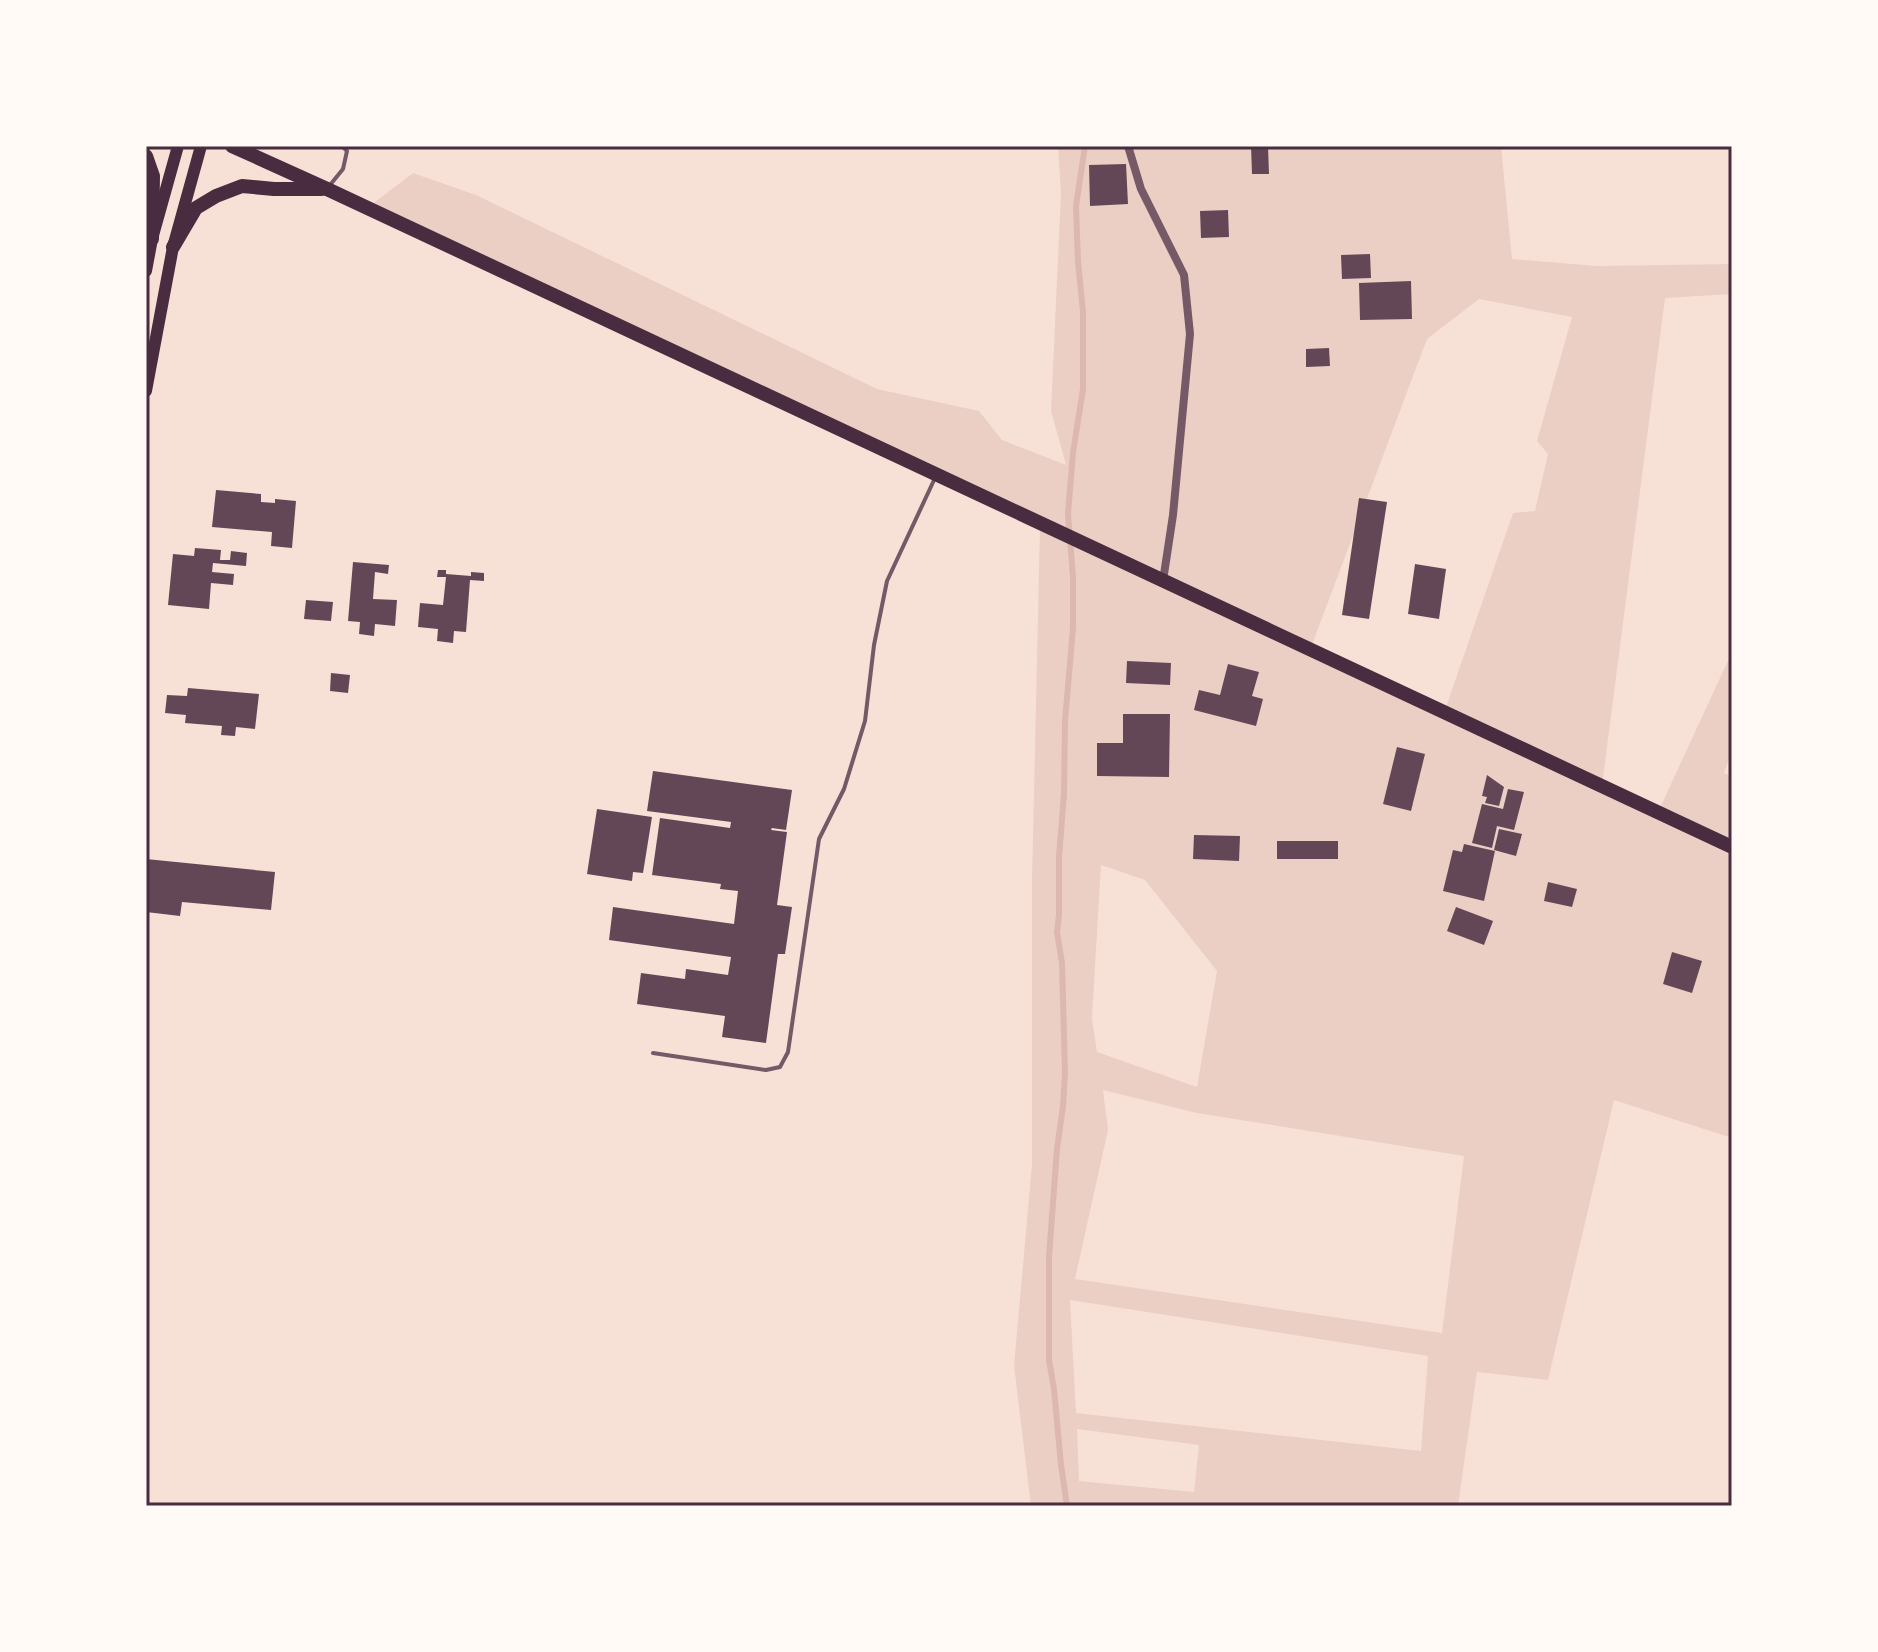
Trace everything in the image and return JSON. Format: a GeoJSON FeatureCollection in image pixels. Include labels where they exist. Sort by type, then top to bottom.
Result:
{"type":"FeatureCollection","features":[{"type":"Feature","properties":{"kind":"highway"},"geometry":{"type":"LineString","coordinates":[[232,146],[1732,847]]}},
{"type":"Feature","properties":{"kind":"highway"},"geometry":{"type":"LineString","coordinates":[[146,156],[153,176],[152,239]]}},
{"type":"Feature","properties":{"kind":"highway"},"geometry":{"type":"LineString","coordinates":[[173,247],[196,208],[242,186],[327,189]]}},
{"type":"Feature","properties":{"kind":"main road"},"geometry":{"type":"LineString","coordinates":[[146,271],[178,146]]}},
{"type":"Feature","properties":{"kind":"main road"},"geometry":{"type":"LineString","coordinates":[[146,391],[173,247],[201,146]]}},
{"type":"Feature","properties":{"kind":"street"},"geometry":{"type":"LineString","coordinates":[[1128,146],[1141,189],[1184,275],[1190,334],[1173,515],[1163,582]]}},
{"type":"Feature","properties":{"kind":"lane"},"geometry":{"type":"LineString","coordinates":[[327,189],[343,169],[347,151],[342,146]]}},
{"type":"Feature","properties":{"kind":"lane"},"geometry":{"type":"LineString","coordinates":[[653,1053],[766,1070],[780,1067],[788,1052],[819,839],[844,789],[865,721],[874,645],[887,581],[936,475]]}},
{"type":"Feature","properties":{"kind":"shaded area"},"geometry":{"type":"Polygon","coordinates":[[[1058,146],[1501,146],[1512,259],[1597,266],[1732,264],[1732,294],[1665,298],[1602,786],[1658,812],[1732,652],[1732,750],[1724,773],[1732,776],[1732,1138],[1614,1100],[1548,1380],[1477,1372],[1458,1506],[1031,1506],[1014,1366],[1032,1164],[1032,880],[1040,525],[367,208],[413,173],[476,195],[877,389],[979,411],[1002,440],[1066,465],[1051,411],[1061,193],[1058,146]],[[1479,299],[1427,339],[1310,650],[1444,713],[1513,513],[1535,511],[1548,454],[1537,441],[1572,317],[1479,299]],[[1101,865],[1092,1018],[1097,1052],[1197,1087],[1217,971],[1145,880],[1101,865]],[[1103,1090],[1108,1130],[1075,1279],[1442,1333],[1464,1156],[1197,1113],[1103,1090]],[[1070,1300],[1076,1413],[1421,1451],[1428,1356],[1070,1300]],[[1077,1429],[1079,1481],[1194,1492],[1199,1445],[1077,1429]]]}},
{"type":"Feature","properties":{"kind":"building"},"geometry":{"type":"Polygon","coordinates":[[[1251,146],[1268,146],[1269,174],[1252,174],[1251,146]]]}},
{"type":"Feature","properties":{"kind":"building"},"geometry":{"type":"Polygon","coordinates":[[[1126,164],[1128,204],[1090,206],[1089,165],[1126,164]]]}},
{"type":"Feature","properties":{"kind":"building"},"geometry":{"type":"Polygon","coordinates":[[[1228,210],[1229,237],[1201,238],[1200,211],[1228,210]]]}},
{"type":"Feature","properties":{"kind":"building"},"geometry":{"type":"Polygon","coordinates":[[[1370,254],[1371,278],[1342,279],[1341,255],[1370,254]]]}},
{"type":"Feature","properties":{"kind":"building"},"geometry":{"type":"Polygon","coordinates":[[[1411,281],[1412,319],[1360,320],[1359,283],[1411,281]]]}},
{"type":"Feature","properties":{"kind":"building"},"geometry":{"type":"Polygon","coordinates":[[[1329,348],[1330,366],[1306,367],[1306,349],[1329,348]]]}},
{"type":"Feature","properties":{"kind":"building"},"geometry":{"type":"Polygon","coordinates":[[[216,490],[261,494],[261,502],[275,503],[275,499],[296,501],[292,548],[271,546],[272,532],[212,527],[216,490]]]}},
{"type":"Feature","properties":{"kind":"building"},"geometry":{"type":"Polygon","coordinates":[[[1359,498],[1387,502],[1369,619],[1342,615],[1359,498]]]}},
{"type":"Feature","properties":{"kind":"building"},"geometry":{"type":"Polygon","coordinates":[[[195,548],[221,550],[220,560],[230,560],[231,551],[247,553],[246,566],[213,563],[212,572],[234,574],[233,585],[211,583],[209,609],[168,605],[173,554],[194,556],[195,548]]]}},
{"type":"Feature","properties":{"kind":"building"},"geometry":{"type":"Polygon","coordinates":[[[353,562],[389,565],[388,574],[375,572],[373,599],[397,600],[395,626],[375,624],[374,636],[359,634],[360,622],[348,621],[353,562]]]}},
{"type":"Feature","properties":{"kind":"building"},"geometry":{"type":"Polygon","coordinates":[[[1415,564],[1446,569],[1439,619],[1408,614],[1415,564]]]}},
{"type":"Feature","properties":{"kind":"building"},"geometry":{"type":"Polygon","coordinates":[[[438,570],[446,570],[446,574],[471,576],[471,572],[484,573],[484,581],[470,580],[466,632],[454,631],[453,643],[437,641],[438,629],[418,627],[420,603],[443,605],[446,577],[437,577],[438,570]]]}},
{"type":"Feature","properties":{"kind":"building"},"geometry":{"type":"Polygon","coordinates":[[[306,600],[333,602],[331,621],[304,619],[306,600]]]}},
{"type":"Feature","properties":{"kind":"building"},"geometry":{"type":"Polygon","coordinates":[[[1127,661],[1171,663],[1170,685],[1126,683],[1127,661]]]}},
{"type":"Feature","properties":{"kind":"building"},"geometry":{"type":"Polygon","coordinates":[[[1228,664],[1259,672],[1252,696],[1263,699],[1256,726],[1194,710],[1199,690],[1220,695],[1228,664]]]}},
{"type":"Feature","properties":{"kind":"building"},"geometry":{"type":"Polygon","coordinates":[[[331,673],[350,675],[348,693],[330,691],[331,673]]]}},
{"type":"Feature","properties":{"kind":"building"},"geometry":{"type":"Polygon","coordinates":[[[188,688],[259,694],[255,729],[236,727],[235,736],[221,735],[222,726],[185,723],[186,715],[165,713],[167,695],[187,696],[188,688]]]}},
{"type":"Feature","properties":{"kind":"building"},"geometry":{"type":"Polygon","coordinates":[[[1123,714],[1170,714],[1169,777],[1097,776],[1097,743],[1123,743],[1123,714]]]}},
{"type":"Feature","properties":{"kind":"building"},"geometry":{"type":"Polygon","coordinates":[[[1397,747],[1425,754],[1411,811],[1383,804],[1397,747]]]}},
{"type":"Feature","properties":{"kind":"building"},"geometry":{"type":"Polygon","coordinates":[[[653,771],[792,790],[786,830],[771,830],[787,832],[777,905],[792,907],[785,954],[778,954],[766,1043],[722,1037],[725,1016],[637,1004],[641,973],[685,979],[686,969],[728,975],[731,957],[609,940],[613,907],[734,924],[738,891],[720,889],[721,884],[652,875],[660,818],[730,828],[731,822],[647,811],[653,771]]]}},
{"type":"Feature","properties":{"kind":"building"},"geometry":{"type":"Polygon","coordinates":[[[1487,775],[1504,787],[1499,806],[1485,803],[1487,797],[1482,796],[1487,775]]]}},
{"type":"Feature","properties":{"kind":"building"},"geometry":{"type":"Polygon","coordinates":[[[1508,789],[1524,792],[1514,830],[1497,826],[1492,848],[1472,843],[1482,804],[1503,809],[1508,789]]]}},
{"type":"Feature","properties":{"kind":"building"},"geometry":{"type":"Polygon","coordinates":[[[597,809],[652,817],[643,873],[633,872],[632,881],[587,874],[597,809]]]}},
{"type":"Feature","properties":{"kind":"building"},"geometry":{"type":"Polygon","coordinates":[[[1499,829],[1522,834],[1516,856],[1494,850],[1499,829]]]}},
{"type":"Feature","properties":{"kind":"building"},"geometry":{"type":"Polygon","coordinates":[[[1194,835],[1240,836],[1239,861],[1193,859],[1194,835]]]}},
{"type":"Feature","properties":{"kind":"building"},"geometry":{"type":"Polygon","coordinates":[[[1277,841],[1338,841],[1338,859],[1277,859],[1277,841]]]}},
{"type":"Feature","properties":{"kind":"building"},"geometry":{"type":"Polygon","coordinates":[[[1464,844],[1495,851],[1484,901],[1443,891],[1453,850],[1462,852],[1464,844]]]}},
{"type":"Feature","properties":{"kind":"building"},"geometry":{"type":"Polygon","coordinates":[[[146,859],[275,872],[271,910],[182,902],[180,916],[146,912],[146,859]]]}},
{"type":"Feature","properties":{"kind":"building"},"geometry":{"type":"Polygon","coordinates":[[[1548,882],[1577,889],[1572,907],[1544,901],[1548,882]]]}},
{"type":"Feature","properties":{"kind":"building"},"geometry":{"type":"Polygon","coordinates":[[[1456,907],[1493,921],[1484,945],[1447,931],[1456,907]]]}},
{"type":"Feature","properties":{"kind":"building"},"geometry":{"type":"Polygon","coordinates":[[[1672,952],[1702,961],[1692,993],[1663,984],[1672,952]]]}},
{"type":"Feature","properties":{"kind":"waterway"},"geometry":{"type":"LineString","coordinates":[[1067,1506],[1049,1360],[1049,1257],[1065,1073],[1062,963],[1057,932],[1065,721],[1073,628],[1068,514],[1083,389],[1083,312],[1076,206],[1085,146]]}}]}
